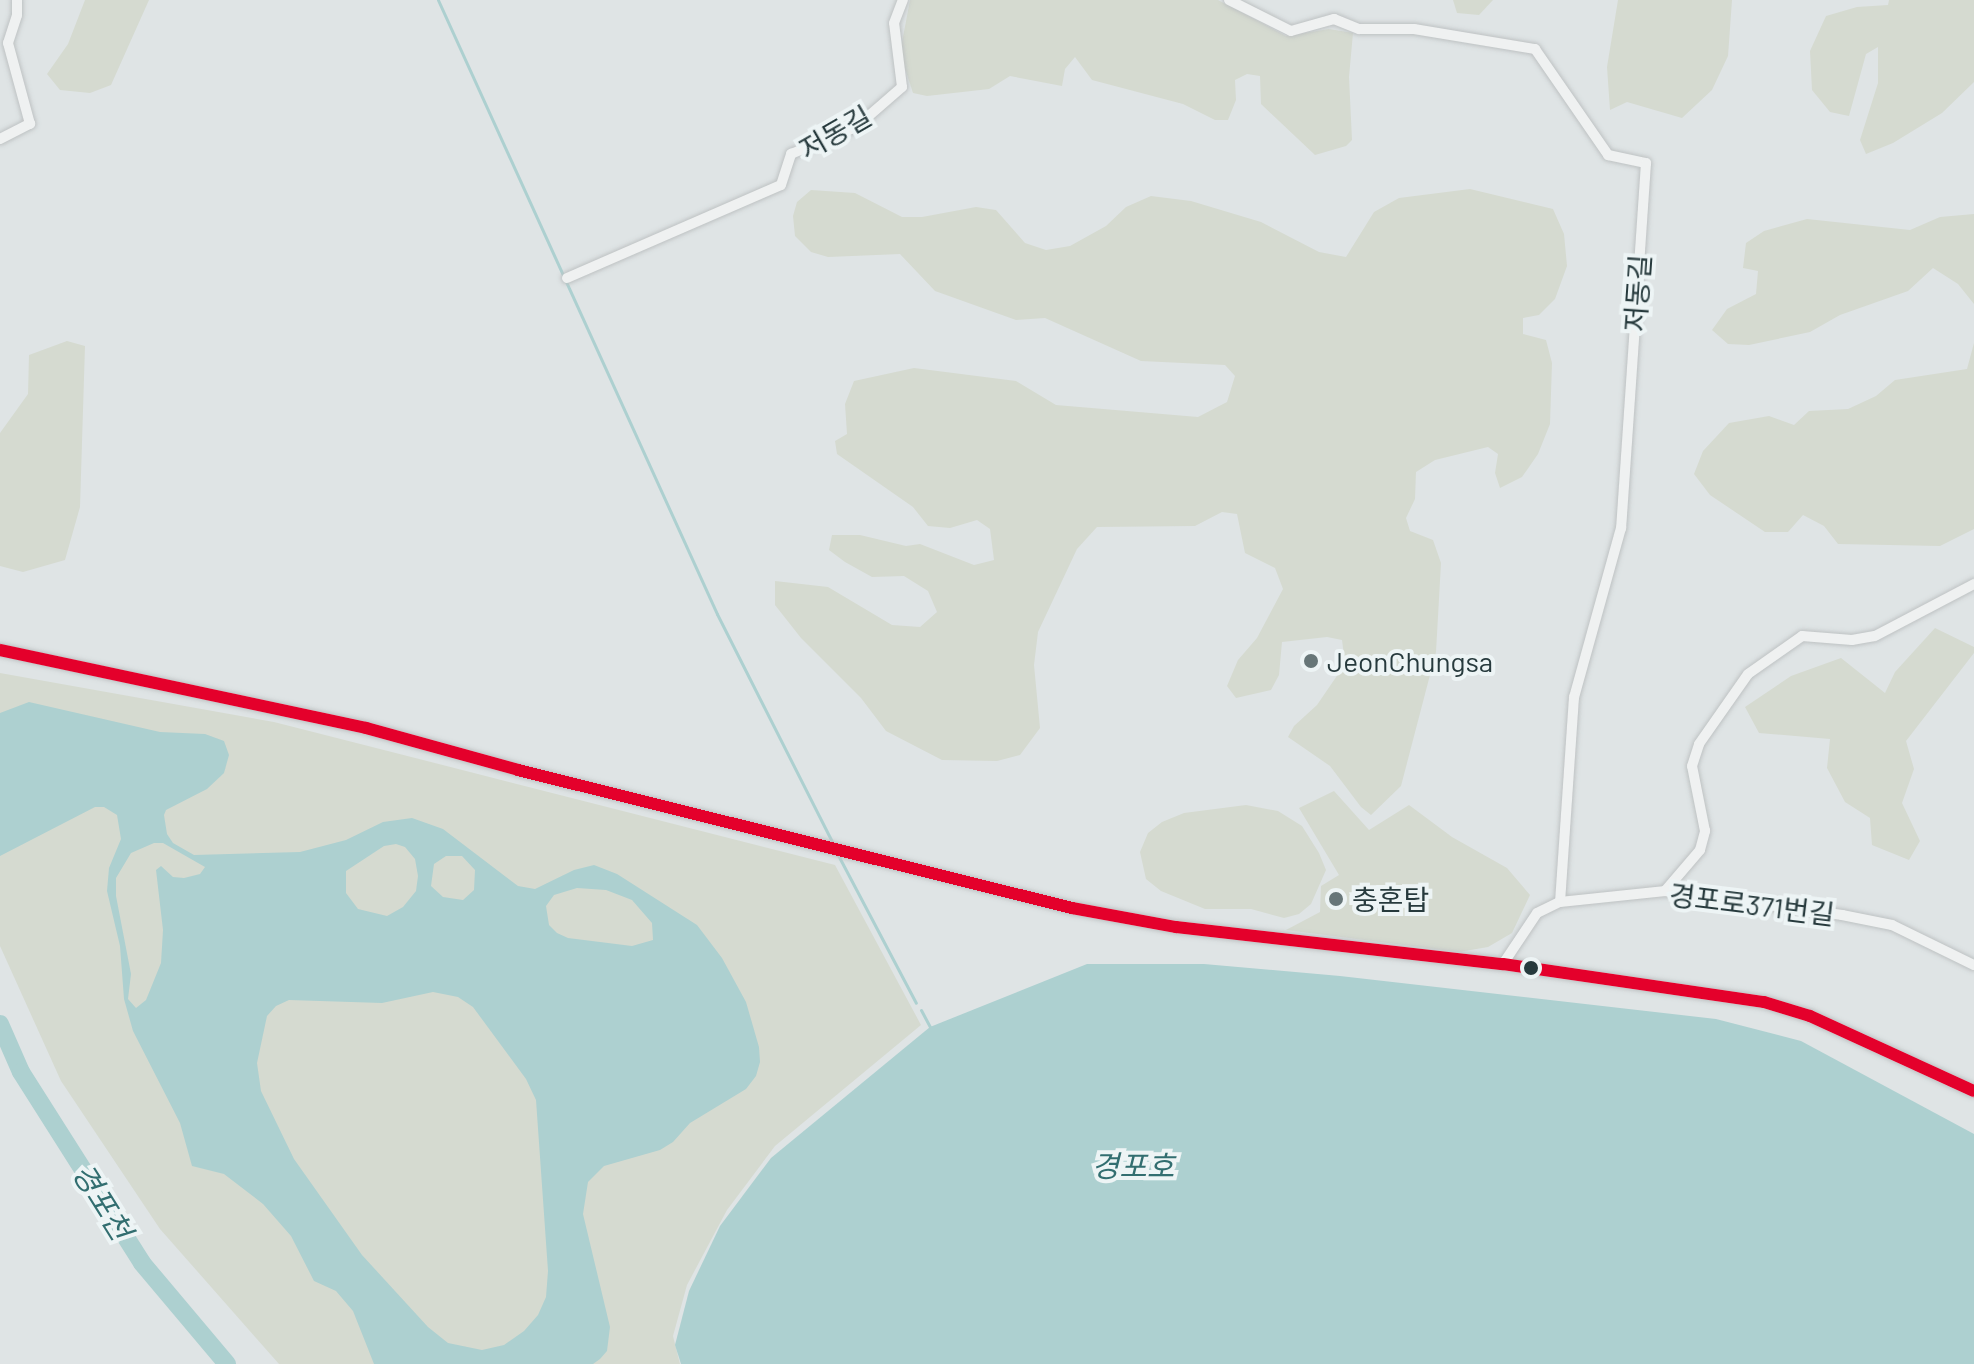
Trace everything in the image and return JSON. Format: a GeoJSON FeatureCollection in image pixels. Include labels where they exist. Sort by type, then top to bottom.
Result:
{"type":"FeatureCollection","features":[{"type":"Feature","properties":{"kind":"street"},"geometry":{"type":"LineString","coordinates":[[0,139],[30,124],[8,43],[17,15],[17,0]]}},
{"type":"Feature","properties":{"kind":"street","name":"저동길"},"geometry":{"type":"LineString","coordinates":[[567,278],[781,185],[791,154],[856,127],[902,87],[894,23],[903,0]]}},
{"type":"Feature","properties":{"kind":"street","name":"저동길"},"geometry":{"type":"LineString","coordinates":[[1229,0],[1291,31],[1334,19],[1359,29],[1414,29],[1535,49],[1608,155],[1646,163],[1621,528],[1574,697],[1560,902]]}},
{"type":"Feature","properties":{"kind":"street"},"geometry":{"type":"LineString","coordinates":[[1665,891],[1700,850],[1705,831],[1692,766],[1699,744],[1748,674],[1802,636],[1852,640],[1875,636],[1974,584]]}},
{"type":"Feature","properties":{"kind":"street"},"geometry":{"type":"LineString","coordinates":[[0,650],[366,728],[518,770],[1072,908],[1176,927],[1503,964],[1764,1002],[1810,1016],[1974,1091]]}},
{"type":"Feature","properties":{"kind":"street","name":"경포로371번길"},"geometry":{"type":"LineString","coordinates":[[1560,902],[1665,891],[1842,915],[1892,925],[1974,965]]}},
{"type":"Feature","properties":{"kind":"street"},"geometry":{"type":"LineString","coordinates":[[1503,964],[1537,913],[1560,902]]}},
{"type":"Feature","properties":{"kind":"shaded area"},"geometry":{"type":"Polygon","coordinates":[[[85,0],[149,0],[111,85],[90,93],[60,90],[47,74],[68,44],[85,0]]]}},
{"type":"Feature","properties":{"kind":"shaded area"},"geometry":{"type":"Polygon","coordinates":[[[910,0],[1218,0],[1286,36],[1329,29],[1353,33],[1349,77],[1352,140],[1346,146],[1315,155],[1261,104],[1260,76],[1247,74],[1235,80],[1236,100],[1228,120],[1215,120],[1183,104],[1092,80],[1075,57],[1065,69],[1062,86],[1010,76],[989,89],[927,96],[913,93],[900,53],[910,0]]]}},
{"type":"Feature","properties":{"kind":"shaded area"},"geometry":{"type":"Polygon","coordinates":[[[1453,0],[1493,0],[1479,15],[1457,13],[1453,0]]]}},
{"type":"Feature","properties":{"kind":"shaded area"},"geometry":{"type":"Polygon","coordinates":[[[1618,0],[1732,0],[1728,56],[1712,90],[1682,118],[1627,102],[1610,110],[1607,67],[1618,0]]]}},
{"type":"Feature","properties":{"kind":"shaded area"},"geometry":{"type":"Polygon","coordinates":[[[1889,0],[1974,0],[1974,82],[1942,113],[1893,143],[1866,154],[1860,140],[1878,83],[1878,47],[1866,54],[1849,116],[1830,112],[1812,90],[1810,51],[1826,16],[1857,7],[1888,5],[1889,0]]]}},
{"type":"Feature","properties":{"kind":"shaded area"},"geometry":{"type":"Polygon","coordinates":[[[1470,189],[1553,209],[1564,234],[1567,266],[1555,299],[1539,315],[1523,318],[1523,334],[1546,340],[1552,363],[1550,424],[1538,454],[1522,477],[1500,488],[1495,473],[1498,454],[1488,447],[1435,460],[1416,472],[1415,499],[1406,518],[1410,531],[1433,540],[1441,563],[1436,652],[1401,786],[1371,815],[1361,807],[1330,766],[1288,737],[1294,726],[1317,705],[1345,664],[1342,640],[1327,637],[1282,642],[1279,675],[1271,690],[1236,698],[1227,686],[1238,660],[1257,638],[1283,589],[1275,568],[1245,553],[1237,514],[1222,512],[1195,526],[1097,527],[1077,549],[1038,632],[1034,665],[1040,728],[1020,755],[997,761],[942,760],[886,731],[861,698],[801,638],[775,605],[775,581],[828,587],[892,625],[920,627],[937,612],[928,591],[904,576],[872,577],[845,562],[829,550],[832,535],[860,535],[906,546],[920,544],[974,565],[994,560],[990,529],[977,520],[950,528],[928,526],[913,507],[837,454],[835,441],[847,434],[845,404],[854,381],[914,368],[1016,381],[1056,405],[1198,417],[1227,402],[1235,376],[1225,365],[1141,361],[1045,318],[1016,320],[935,291],[900,254],[828,257],[811,252],[795,236],[793,216],[797,202],[811,190],[855,193],[902,217],[922,217],[976,207],[996,210],[1025,243],[1046,250],[1070,246],[1106,226],[1126,207],[1151,196],[1191,201],[1261,222],[1319,252],[1346,257],[1374,212],[1399,198],[1470,189]]]}},
{"type":"Feature","properties":{"kind":"shaded area"},"geometry":{"type":"Polygon","coordinates":[[[1974,214],[1974,304],[1958,284],[1933,268],[1908,291],[1840,315],[1810,332],[1749,345],[1728,344],[1712,330],[1727,309],[1756,294],[1758,271],[1743,268],[1746,243],[1764,231],[1807,219],[1910,230],[1940,217],[1974,214]]]}},
{"type":"Feature","properties":{"kind":"shaded area"},"geometry":{"type":"Polygon","coordinates":[[[67,341],[85,346],[80,507],[65,560],[23,572],[0,566],[0,433],[28,394],[29,355],[67,341]]]}},
{"type":"Feature","properties":{"kind":"shaded area"},"geometry":{"type":"Polygon","coordinates":[[[1974,343],[1974,529],[1940,546],[1838,544],[1824,526],[1803,515],[1788,532],[1765,532],[1710,495],[1694,474],[1703,451],[1729,423],[1769,416],[1794,425],[1809,411],[1848,409],[1876,396],[1895,380],[1967,369],[1974,343]]]}},
{"type":"Feature","properties":{"kind":"shaded area"},"geometry":{"type":"Polygon","coordinates":[[[1935,628],[1974,647],[1974,653],[1906,741],[1914,769],[1902,803],[1920,841],[1909,860],[1872,845],[1870,818],[1845,802],[1827,768],[1830,739],[1759,733],[1745,707],[1791,676],[1841,658],[1885,693],[1895,672],[1935,628]]]}},
{"type":"Feature","properties":{"kind":"shaded area"},"geometry":{"type":"Polygon","coordinates":[[[0,673],[274,722],[835,865],[921,1025],[775,1146],[727,1210],[687,1285],[673,1336],[680,1364],[279,1364],[160,1229],[61,1081],[0,946],[0,673]]]}},
{"type":"Feature","properties":{"kind":"shaded area"},"geometry":{"type":"Polygon","coordinates":[[[1334,791],[1369,830],[1409,805],[1452,837],[1507,868],[1530,895],[1512,933],[1488,947],[1459,952],[1286,930],[1320,912],[1321,886],[1339,875],[1299,808],[1334,791]]]}},
{"type":"Feature","properties":{"kind":"shaded area"},"geometry":{"type":"Polygon","coordinates":[[[1246,805],[1278,811],[1302,826],[1319,853],[1326,870],[1311,904],[1299,914],[1284,918],[1251,909],[1205,909],[1161,891],[1146,879],[1140,852],[1148,833],[1162,822],[1184,813],[1246,805]]]}},
{"type":"Feature","properties":{"kind":"water"},"geometry":{"type":"Polygon","coordinates":[[[29,702],[160,732],[205,734],[224,741],[229,755],[224,773],[207,789],[166,810],[164,815],[167,834],[173,843],[194,855],[300,852],[346,840],[383,822],[412,818],[443,829],[518,886],[535,889],[574,870],[594,865],[617,874],[697,925],[722,958],[746,1002],[759,1047],[760,1062],[756,1076],[746,1089],[690,1123],[673,1142],[660,1150],[604,1166],[588,1182],[583,1214],[610,1327],[607,1351],[600,1359],[593,1364],[374,1364],[353,1311],[336,1291],[314,1281],[291,1236],[263,1204],[224,1174],[192,1166],[180,1123],[133,1031],[124,999],[120,946],[107,891],[109,868],[121,839],[117,815],[104,807],[95,807],[0,856],[0,713],[29,702]],[[154,843],[131,853],[116,878],[116,896],[131,974],[128,999],[136,1008],[146,1000],[161,963],[163,930],[156,870],[161,866],[173,877],[184,878],[200,874],[205,867],[163,843],[154,843]],[[396,844],[384,846],[346,871],[346,893],[358,909],[387,916],[403,907],[416,891],[418,876],[415,859],[405,847],[396,844]],[[446,856],[434,864],[431,886],[443,897],[463,900],[474,890],[475,870],[462,856],[446,856]],[[577,888],[554,895],[546,906],[549,925],[568,938],[632,946],[653,940],[652,923],[632,900],[606,890],[577,888]],[[433,992],[382,1003],[289,1000],[276,1006],[267,1016],[257,1063],[261,1091],[294,1159],[362,1255],[428,1327],[448,1343],[482,1350],[504,1345],[524,1331],[538,1315],[546,1297],[548,1271],[536,1100],[526,1079],[473,1007],[458,997],[433,992]]]}},
{"type":"Feature","properties":{"kind":"water","name":"경포호"},"geometry":{"type":"Polygon","coordinates":[[[1087,964],[1204,964],[1340,976],[1716,1019],[1801,1041],[1974,1134],[1974,1364],[681,1364],[675,1345],[689,1291],[720,1226],[771,1158],[930,1027],[1087,964]]]}},
{"type":"Feature","properties":{"kind":"waterway"},"geometry":{"type":"LineString","coordinates":[[438,0],[717,614],[833,844]]}},
{"type":"Feature","properties":{"kind":"waterway"},"geometry":{"type":"LineString","coordinates":[[838,855],[916,1003]]}},
{"type":"Feature","properties":{"kind":"waterway"},"geometry":{"type":"LineString","coordinates":[[921,1010],[930,1027]]}},
{"type":"Feature","properties":{"kind":"waterway","name":"경포천"},"geometry":{"type":"LineString","coordinates":[[0,1024],[21,1072],[142,1263],[227,1364]]}},
{"type":"Feature","properties":{"kind":"transit line"},"geometry":{"type":"LineString","coordinates":[[0,650],[366,728],[518,770],[1072,908],[1176,927],[1503,964],[1764,1002],[1810,1016],[1974,1091]]}},
{"type":"Feature","properties":{"kind":"place","name":"JeonChungsa"},"geometry":{"type":"Point","coordinates":[1311,661]}},
{"type":"Feature","properties":{"kind":"place","name":"충혼탑"},"geometry":{"type":"Point","coordinates":[1336,899]}}]}
